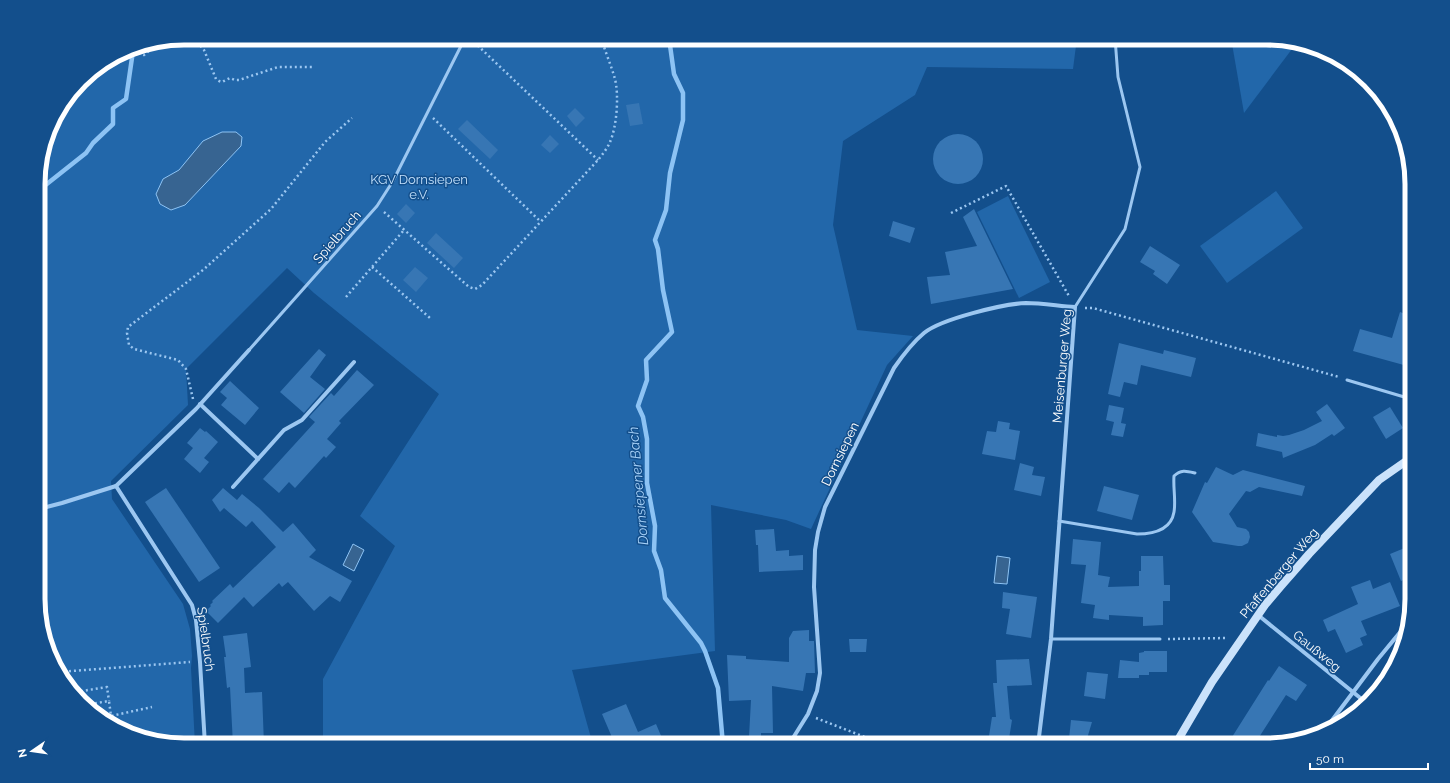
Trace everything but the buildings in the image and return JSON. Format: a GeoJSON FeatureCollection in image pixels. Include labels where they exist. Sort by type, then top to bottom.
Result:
{"type":"FeatureCollection","features":[{"type":"Feature","properties":{"kind":"main road","name":"Pfaffenberger Weg"},"geometry":{"type":"LineString","coordinates":[[1179,738],[1212,682],[1258,615],[1282,585],[1308,554],[1378,480],[1405,462]]}},
{"type":"Feature","properties":{"kind":"street","name":"Dornsiepen"},"geometry":{"type":"LineString","coordinates":[[793,738],[808,714],[817,691],[820,673],[814,587],[818,532],[825,507],[894,368],[908,349],[925,332],[956,319],[1000,307],[1026,303],[1075,307]]}},
{"type":"Feature","properties":{"kind":"street","name":"Meisenburger Weg"},"geometry":{"type":"LineString","coordinates":[[1039,738],[1051,639],[1075,307]]}},
{"type":"Feature","properties":{"kind":"street","name":"Spielbruch"},"geometry":{"type":"LineString","coordinates":[[45,507],[116,486],[196,409],[248,350]]}},
{"type":"Feature","properties":{"kind":"street"},"geometry":{"type":"LineString","coordinates":[[233,487],[284,430],[302,420],[354,362]]}},
{"type":"Feature","properties":{"kind":"street"},"geometry":{"type":"LineString","coordinates":[[200,404],[258,459]]}},
{"type":"Feature","properties":{"kind":"street","name":"Spielbruch"},"geometry":{"type":"LineString","coordinates":[[116,486],[192,606],[196,620],[205,738]]}},
{"type":"Feature","properties":{"kind":"street","name":"Gaußweg"},"geometry":{"type":"LineString","coordinates":[[1258,615],[1362,700]]}},
{"type":"Feature","properties":{"kind":"street"},"geometry":{"type":"LineString","coordinates":[[1330,723],[1352,692],[1401,631]]}},
{"type":"Feature","properties":{"kind":"lane","name":"Spielbruch"},"geometry":{"type":"LineString","coordinates":[[248,350],[378,206],[393,182],[462,45]]}},
{"type":"Feature","properties":{"kind":"lane","name":"Meisenburger Weg"},"geometry":{"type":"LineString","coordinates":[[1075,307],[1126,229],[1140,167],[1118,77],[1116,45]]}},
{"type":"Feature","properties":{"kind":"lane"},"geometry":{"type":"LineString","coordinates":[[1347,380],[1405,397]]}},
{"type":"Feature","properties":{"kind":"lane"},"geometry":{"type":"LineString","coordinates":[[1059,521],[1137,534],[1146,534],[1164,529],[1170,522],[1174,512],[1174,476],[1185,470],[1196,473]]}},
{"type":"Feature","properties":{"kind":"lane"},"geometry":{"type":"LineString","coordinates":[[1051,639],[1160,639]]}},
{"type":"Feature","properties":{"kind":"path"},"geometry":{"type":"LineString","coordinates":[[200,45],[204,50],[216,79],[222,82],[230,78],[239,80],[278,67],[314,67]]}},
{"type":"Feature","properties":{"kind":"path"},"geometry":{"type":"LineString","coordinates":[[477,45],[598,160]]}},
{"type":"Feature","properties":{"kind":"path"},"geometry":{"type":"LineString","coordinates":[[378,206],[467,285],[475,289],[479,288],[598,160],[610,142],[617,102],[615,79],[603,45]]}},
{"type":"Feature","properties":{"kind":"path"},"geometry":{"type":"LineString","coordinates":[[137,53],[144,55],[151,49]]}},
{"type":"Feature","properties":{"kind":"path"},"geometry":{"type":"LineString","coordinates":[[428,113],[541,222]]}},
{"type":"Feature","properties":{"kind":"path"},"geometry":{"type":"LineString","coordinates":[[196,409],[186,369],[178,360],[134,349],[129,345],[127,333],[128,327],[203,270],[271,209],[326,142],[337,130],[352,118]]}},
{"type":"Feature","properties":{"kind":"path"},"geometry":{"type":"LineString","coordinates":[[951,213],[1006,186],[1075,307],[1093,308],[1347,380]]}},
{"type":"Feature","properties":{"kind":"path"},"geometry":{"type":"LineString","coordinates":[[346,297],[404,230]]}},
{"type":"Feature","properties":{"kind":"path"},"geometry":{"type":"LineString","coordinates":[[372,267],[430,318]]}},
{"type":"Feature","properties":{"kind":"path"},"geometry":{"type":"LineString","coordinates":[[1160,639],[1242,639]]}},
{"type":"Feature","properties":{"kind":"path"},"geometry":{"type":"LineString","coordinates":[[65,672],[200,662]]}},
{"type":"Feature","properties":{"kind":"path"},"geometry":{"type":"LineString","coordinates":[[80,692],[107,688],[111,716],[152,707]]}},
{"type":"Feature","properties":{"kind":"path"},"geometry":{"type":"LineString","coordinates":[[92,704],[109,701]]}},
{"type":"Feature","properties":{"kind":"path"},"geometry":{"type":"LineString","coordinates":[[808,714],[868,738]]}},
{"type":"Feature","properties":{"kind":"green space","name":"KGV Dornsiepen e.V."},"geometry":{"type":"Polygon","coordinates":[[[184,45],[1076,45],[1073,69],[927,67],[915,95],[843,141],[833,225],[857,330],[913,336],[887,365],[811,529],[786,520],[711,505],[715,651],[572,670],[591,738],[323,738],[323,679],[395,546],[360,516],[439,394],[314,293],[287,268],[186,369],[188,405],[111,481],[112,499],[183,604],[190,629],[192,656],[191,668],[195,738],[166,737],[139,731],[122,724],[107,715],[92,704],[79,691],[59,661],[50,635],[46,617],[45,175],[50,148],[59,122],[79,92],[99,74],[122,59],[139,52],[166,46],[184,45]]]}},
{"type":"Feature","properties":{"kind":"green space"},"geometry":{"type":"Polygon","coordinates":[[[1232,45],[1266,45],[1293,48],[1244,113],[1232,45]]]}},
{"type":"Feature","properties":{"kind":"green space"},"geometry":{"type":"Polygon","coordinates":[[[1276,191],[1303,228],[1227,283],[1200,246],[1276,191]]]}},
{"type":"Feature","properties":{"kind":"green space"},"geometry":{"type":"Polygon","coordinates":[[[1008,196],[1050,282],[1019,298],[977,212],[1008,196]]]}},
{"type":"Feature","properties":{"kind":"shaded area"},"geometry":{"type":"Polygon","coordinates":[[[222,132],[236,132],[242,137],[241,146],[185,205],[171,210],[160,204],[156,194],[163,179],[179,170],[203,141],[222,132]]]}},
{"type":"Feature","properties":{"kind":"shaded area"},"geometry":{"type":"Polygon","coordinates":[[[353,544],[364,550],[354,571],[343,565],[353,544]]]}},
{"type":"Feature","properties":{"kind":"shaded area"},"geometry":{"type":"Polygon","coordinates":[[[997,556],[1010,558],[1007,584],[994,583],[997,556]]]}},
{"type":"Feature","properties":{"kind":"waterway","name":"Dornsiepener Bach"},"geometry":{"type":"LineString","coordinates":[[670,45],[674,74],[683,93],[683,120],[670,173],[666,210],[655,240],[658,249],[663,290],[672,332],[646,360],[647,380],[638,406],[643,417],[647,439],[647,483],[655,526],[654,551],[661,570],[665,598],[701,643],[705,651],[718,688],[722,738]]}},
{"type":"Feature","properties":{"kind":"waterway"},"geometry":{"type":"LineString","coordinates":[[45,185],[86,153],[93,143],[113,124],[113,108],[126,99],[132,55]]}}]}
